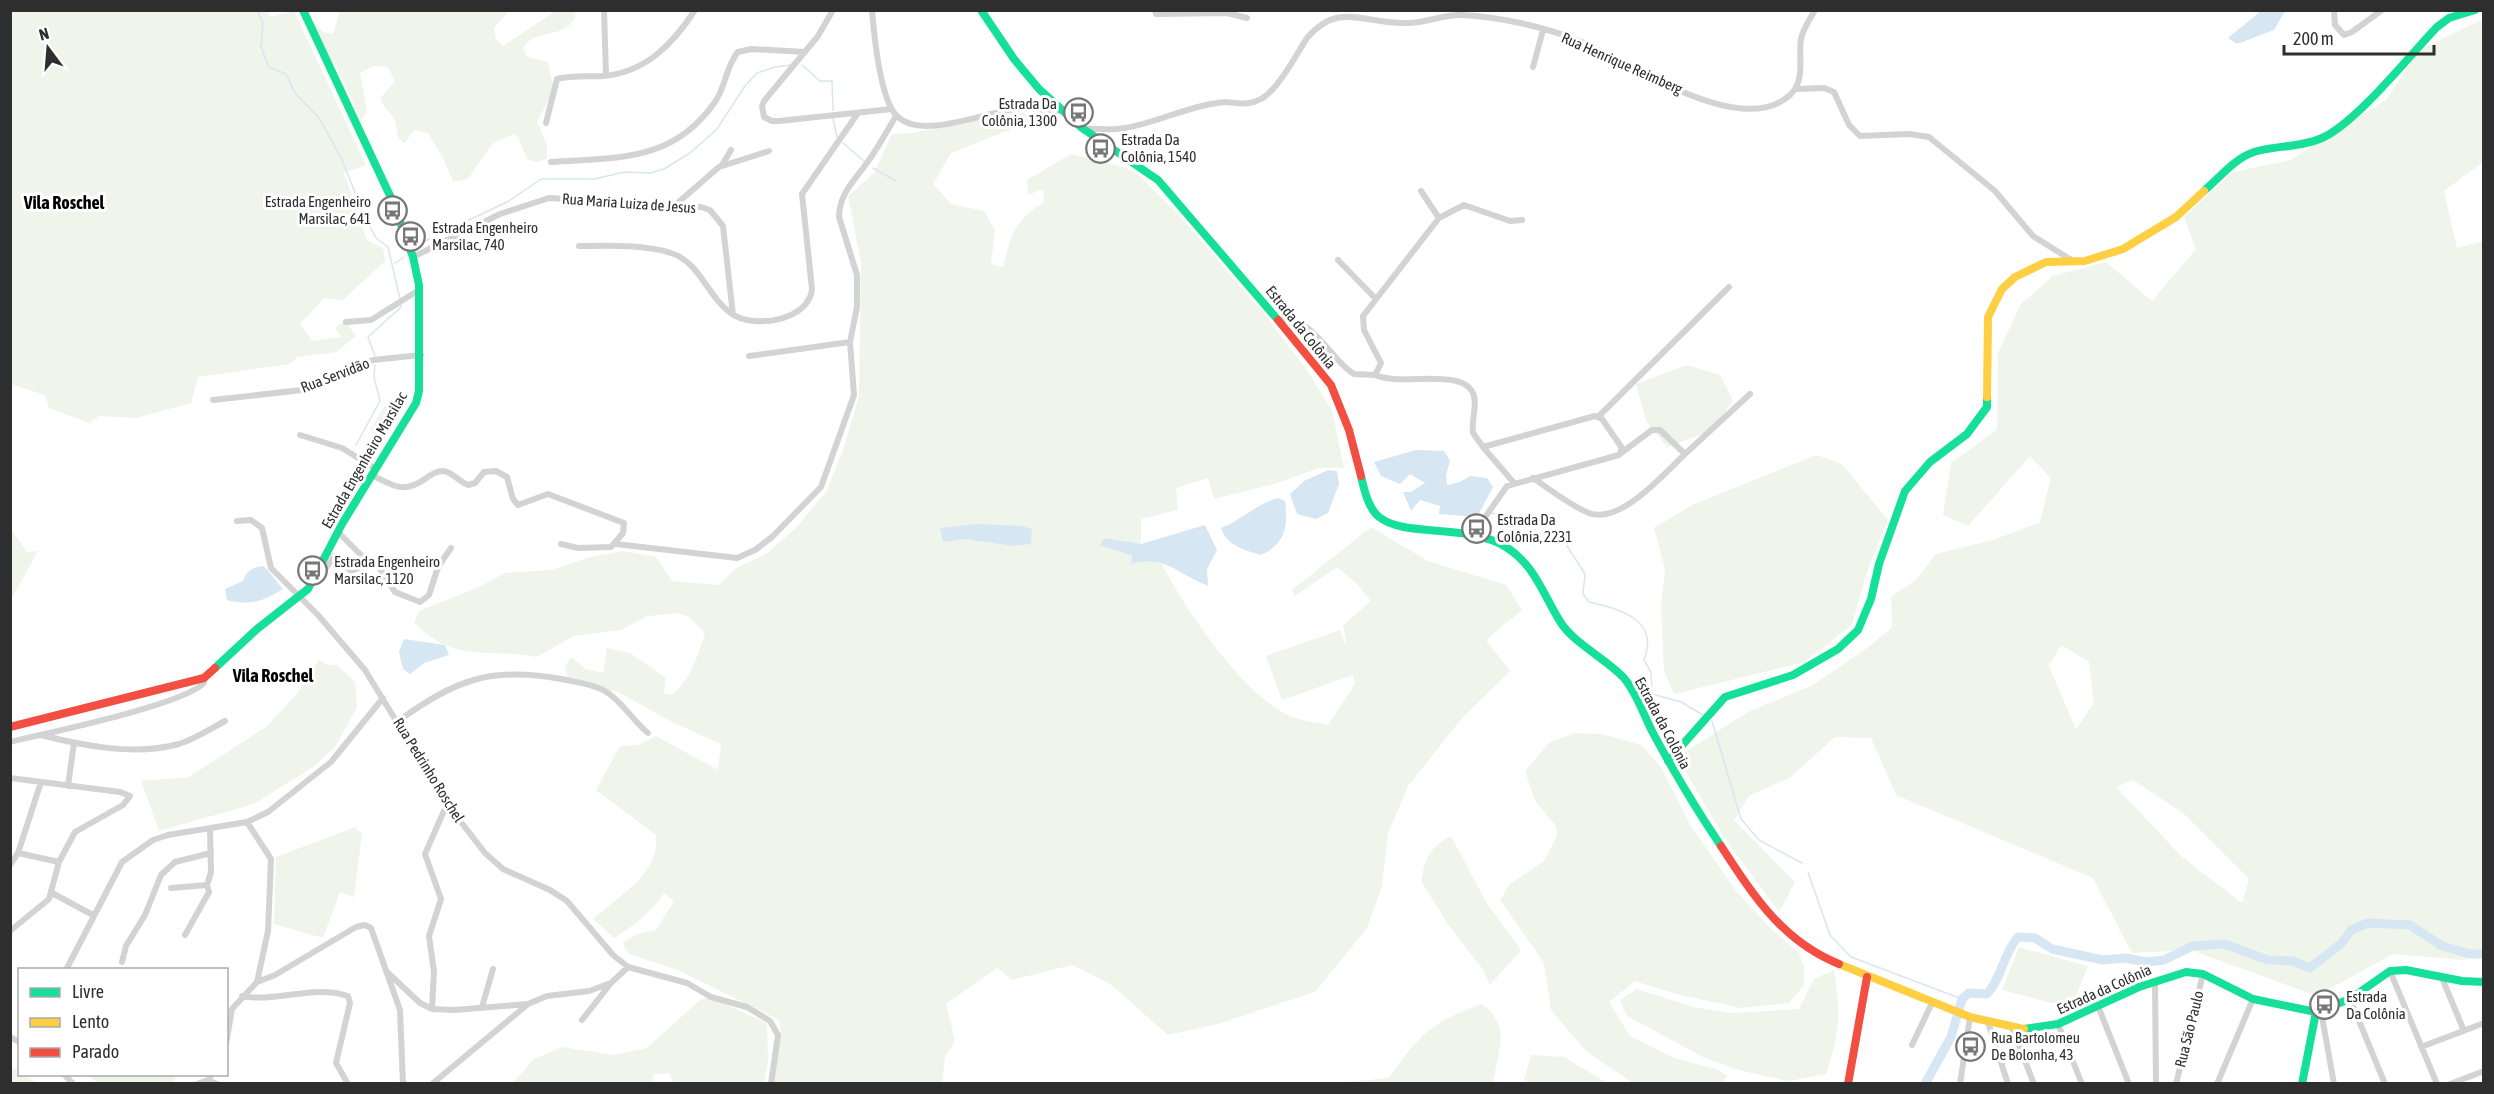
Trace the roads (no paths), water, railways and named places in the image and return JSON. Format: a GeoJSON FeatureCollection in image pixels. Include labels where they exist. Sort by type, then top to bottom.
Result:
{"type":"FeatureCollection","features":[{"type":"Feature","properties":{"kind":"main road","name":"Estrada Engenheiro Marsilac"},"geometry":{"type":"LineString","coordinates":[[10,727],[204,678],[273,616],[300,597],[416,402],[419,391],[421,355],[419,290],[413,257],[392,200],[303,10]]}},
{"type":"Feature","properties":{"kind":"main road","name":"Estrada da Colônia"},"geometry":{"type":"LineString","coordinates":[[981,10],[1016,64],[1061,111],[1084,129],[1143,166],[1158,180],[1278,320],[1331,386],[1349,430],[1366,496],[1377,516],[1387,522],[1407,526],[1474,533],[1505,546],[1521,558],[1538,576],[1562,625],[1624,678],[1689,799],[1762,908],[1782,928],[1811,950],[1867,977],[1960,1014],[2012,1028],[2044,1028],[2058,1024],[2178,973],[2203,974],[2253,999],[2318,1011]]}},
{"type":"Feature","properties":{"kind":"main road"},"geometry":{"type":"LineString","coordinates":[[1668,761],[1725,697],[1793,675],[1838,649],[1858,630],[1871,599],[1885,546],[1905,491],[1930,462],[1967,434],[1987,407],[1988,317],[1994,302],[2015,277],[2031,267],[2046,262],[2074,261],[2114,253],[2185,210],[2243,158],[2262,150],[2299,146],[2323,138],[2357,112],[2437,27],[2449,18],[2475,10]]}},
{"type":"Feature","properties":{"kind":"main road"},"geometry":{"type":"LineString","coordinates":[[2302,1083],[2318,1011],[2350,999],[2390,971],[2406,970],[2442,978],[2482,983]]}},
{"type":"Feature","properties":{"kind":"main road"},"geometry":{"type":"LineString","coordinates":[[1848,1083],[1867,977]]}},
{"type":"Feature","properties":{"kind":"street"},"geometry":{"type":"LineString","coordinates":[[604,10],[606,75]]}},
{"type":"Feature","properties":{"kind":"street"},"geometry":{"type":"LineString","coordinates":[[546,123],[557,79],[632,71],[672,42],[695,10]]}},
{"type":"Feature","properties":{"kind":"street"},"geometry":{"type":"LineString","coordinates":[[833,10],[805,52],[764,101],[762,106],[764,117],[772,121],[892,109]]}},
{"type":"Feature","properties":{"kind":"street"},"geometry":{"type":"LineString","coordinates":[[872,10],[877,62],[892,109],[896,116],[907,124],[933,126],[1009,110],[1061,111]]}},
{"type":"Feature","properties":{"kind":"street"},"geometry":{"type":"LineString","coordinates":[[1155,10],[1156,14],[1227,12],[1247,18]]}},
{"type":"Feature","properties":{"kind":"street"},"geometry":{"type":"LineString","coordinates":[[1815,10],[1801,38],[1796,89],[1824,88],[1834,92],[1849,125],[1860,136],[1910,134],[1929,137],[1995,191],[2033,236],[2074,261]]}},
{"type":"Feature","properties":{"kind":"street"},"geometry":{"type":"LineString","coordinates":[[2334,10],[2335,25],[2344,35],[2352,32],[2382,10]]}},
{"type":"Feature","properties":{"kind":"street","name":"Rua Henrique Reimberg"},"geometry":{"type":"LineString","coordinates":[[1084,129],[1125,128],[1215,103],[1244,105],[1257,101],[1272,90],[1320,22],[1340,11],[1397,23],[1461,15],[1543,30],[1576,40],[1694,97],[1743,109],[1778,104],[1796,89]]}},
{"type":"Feature","properties":{"kind":"street"},"geometry":{"type":"LineString","coordinates":[[1533,67],[1543,30]]}},
{"type":"Feature","properties":{"kind":"street"},"geometry":{"type":"LineString","coordinates":[[551,162],[620,159],[666,146],[692,128],[714,103],[738,52],[751,49],[805,52]]}},
{"type":"Feature","properties":{"kind":"street"},"geometry":{"type":"LineString","coordinates":[[579,246],[672,253],[692,266],[733,315],[752,320],[792,315],[808,304],[811,297],[802,194],[858,112]]}},
{"type":"Feature","properties":{"kind":"street"},"geometry":{"type":"LineString","coordinates":[[561,544],[591,548],[616,544],[737,558],[755,550],[772,537],[814,495],[827,474],[854,395],[850,342],[857,307],[857,275],[839,217],[839,207],[846,191],[870,159],[896,116]]}},
{"type":"Feature","properties":{"kind":"street"},"geometry":{"type":"LineString","coordinates":[[675,206],[722,165],[731,150]]}},
{"type":"Feature","properties":{"kind":"street"},"geometry":{"type":"LineString","coordinates":[[722,165],[769,151]]}},
{"type":"Feature","properties":{"kind":"street"},"geometry":{"type":"LineString","coordinates":[[1421,191],[1439,218]]}},
{"type":"Feature","properties":{"kind":"street","name":"Rua Maria Luiza de Jesus"},"geometry":{"type":"LineString","coordinates":[[413,257],[500,214],[549,198],[701,207],[718,217],[725,236],[733,315]]}},
{"type":"Feature","properties":{"kind":"street"},"geometry":{"type":"LineString","coordinates":[[1374,375],[1380,367],[1380,359],[1367,336],[1362,320],[1375,298],[1439,218],[1464,205],[1510,220],[1522,219]]}},
{"type":"Feature","properties":{"kind":"street"},"geometry":{"type":"LineString","coordinates":[[1338,260],[1375,298]]}},
{"type":"Feature","properties":{"kind":"street"},"geometry":{"type":"LineString","coordinates":[[1484,447],[1599,416],[1729,287]]}},
{"type":"Feature","properties":{"kind":"street"},"geometry":{"type":"LineString","coordinates":[[346,322],[371,320],[419,290]]}},
{"type":"Feature","properties":{"kind":"street"},"geometry":{"type":"LineString","coordinates":[[1278,320],[1292,320],[1303,325],[1354,374],[1374,375],[1395,381],[1449,379],[1467,386],[1474,397],[1473,433],[1514,483]]}},
{"type":"Feature","properties":{"kind":"street"},"geometry":{"type":"LineString","coordinates":[[749,356],[850,342]]}},
{"type":"Feature","properties":{"kind":"street","name":"Rua Servidão"},"geometry":{"type":"LineString","coordinates":[[213,400],[302,390],[373,360],[421,355]]}},
{"type":"Feature","properties":{"kind":"street"},"geometry":{"type":"LineString","coordinates":[[1533,478],[1591,514],[1610,514],[1636,500],[1750,394]]}},
{"type":"Feature","properties":{"kind":"street"},"geometry":{"type":"LineString","coordinates":[[1599,416],[1622,448],[1621,453]]}},
{"type":"Feature","properties":{"kind":"street"},"geometry":{"type":"LineString","coordinates":[[1474,533],[1503,490],[1514,483],[1621,453],[1652,430],[1660,430],[1685,454]]}},
{"type":"Feature","properties":{"kind":"street"},"geometry":{"type":"LineString","coordinates":[[300,435],[342,447],[374,472],[406,488],[441,471],[470,485],[484,472],[496,471],[507,477],[513,499],[518,505],[548,494],[621,520],[625,529],[616,544]]}},
{"type":"Feature","properties":{"kind":"street","name":"Rua Pedrinho Roschel"},"geometry":{"type":"LineString","coordinates":[[237,521],[251,520],[262,528],[272,568],[355,657],[398,721],[447,804],[496,864],[567,901],[613,955],[628,967],[687,983],[711,997],[747,1007],[770,1021],[778,1035],[771,1083]]}},
{"type":"Feature","properties":{"kind":"street"},"geometry":{"type":"LineString","coordinates":[[338,532],[368,562],[378,564],[395,592],[412,600],[424,601],[429,596],[438,567],[451,548]]}},
{"type":"Feature","properties":{"kind":"street"},"geometry":{"type":"LineString","coordinates":[[329,548],[334,557],[351,571],[359,569],[368,562]]}},
{"type":"Feature","properties":{"kind":"street"},"geometry":{"type":"LineString","coordinates":[[313,576],[322,574],[334,557]]}},
{"type":"Feature","properties":{"kind":"street"},"geometry":{"type":"LineString","coordinates":[[398,721],[465,681],[491,674],[519,673],[568,680],[603,690],[648,733]]}},
{"type":"Feature","properties":{"kind":"street","name":"Estrada Engenheiro Marsilac"},"geometry":{"type":"LineString","coordinates":[[10,742],[171,699],[199,688],[204,683],[204,678]]}},
{"type":"Feature","properties":{"kind":"street"},"geometry":{"type":"LineString","coordinates":[[66,968],[116,871],[131,854],[153,840],[168,835],[247,822],[280,804],[331,762],[383,698]]}},
{"type":"Feature","properties":{"kind":"street"},"geometry":{"type":"LineString","coordinates":[[38,735],[74,743],[149,750],[186,742],[225,721]]}},
{"type":"Feature","properties":{"kind":"street"},"geometry":{"type":"LineString","coordinates":[[68,786],[74,743]]}},
{"type":"Feature","properties":{"kind":"street"},"geometry":{"type":"LineString","coordinates":[[10,778],[129,795],[129,799],[123,805],[75,832],[59,862],[52,893],[44,904],[10,931]]}},
{"type":"Feature","properties":{"kind":"street"},"geometry":{"type":"LineString","coordinates":[[10,865],[18,854],[41,782]]}},
{"type":"Feature","properties":{"kind":"street"},"geometry":{"type":"LineString","coordinates":[[432,1009],[434,972],[429,936],[441,899],[425,854],[447,804]]}},
{"type":"Feature","properties":{"kind":"street"},"geometry":{"type":"LineString","coordinates":[[247,822],[267,851],[272,872],[266,941],[257,982]]}},
{"type":"Feature","properties":{"kind":"street"},"geometry":{"type":"LineString","coordinates":[[185,935],[209,892],[207,885],[211,872],[210,828]]}},
{"type":"Feature","properties":{"kind":"street"},"geometry":{"type":"LineString","coordinates":[[122,962],[124,950],[145,915],[161,875],[176,862],[211,853]]}},
{"type":"Feature","properties":{"kind":"street"},"geometry":{"type":"LineString","coordinates":[[18,854],[59,862]]}},
{"type":"Feature","properties":{"kind":"street"},"geometry":{"type":"LineString","coordinates":[[171,888],[207,885]]}},
{"type":"Feature","properties":{"kind":"street"},"geometry":{"type":"LineString","coordinates":[[52,893],[93,915]]}},
{"type":"Feature","properties":{"kind":"street"},"geometry":{"type":"LineString","coordinates":[[228,1028],[230,1013],[242,996],[257,982],[275,975],[362,925],[373,930],[400,1010],[403,1083]]}},
{"type":"Feature","properties":{"kind":"street"},"geometry":{"type":"LineString","coordinates":[[582,1020],[611,983],[628,967]]}},
{"type":"Feature","properties":{"kind":"street"},"geometry":{"type":"LineString","coordinates":[[482,1007],[493,969]]}},
{"type":"Feature","properties":{"kind":"street"},"geometry":{"type":"LineString","coordinates":[[385,970],[420,1003],[432,1009],[528,1004]]}},
{"type":"Feature","properties":{"kind":"street"},"geometry":{"type":"LineString","coordinates":[[2390,971],[2436,1083]]}},
{"type":"Feature","properties":{"kind":"street","name":"Rua São Paulo"},"geometry":{"type":"LineString","coordinates":[[2176,1083],[2203,974]]}},
{"type":"Feature","properties":{"kind":"street"},"geometry":{"type":"LineString","coordinates":[[2442,978],[2464,1031]]}},
{"type":"Feature","properties":{"kind":"street"},"geometry":{"type":"LineString","coordinates":[[2155,981],[2156,1083]]}},
{"type":"Feature","properties":{"kind":"street"},"geometry":{"type":"LineString","coordinates":[[432,1083],[528,1004],[548,996],[589,992],[611,983]]}},
{"type":"Feature","properties":{"kind":"street"},"geometry":{"type":"LineString","coordinates":[[242,996],[256,998],[333,994],[348,996],[349,1008],[336,1063],[348,1083]]}},
{"type":"Feature","properties":{"kind":"street"},"geometry":{"type":"LineString","coordinates":[[2217,1083],[2253,999]]}},
{"type":"Feature","properties":{"kind":"street"},"geometry":{"type":"LineString","coordinates":[[2350,999],[2385,1083]]}},
{"type":"Feature","properties":{"kind":"street"},"geometry":{"type":"LineString","coordinates":[[1912,1045],[1932,1003]]}},
{"type":"Feature","properties":{"kind":"street"},"geometry":{"type":"LineString","coordinates":[[2098,1006],[2129,1083]]}},
{"type":"Feature","properties":{"kind":"street"},"geometry":{"type":"LineString","coordinates":[[2318,1011],[2334,1083]]}},
{"type":"Feature","properties":{"kind":"street"},"geometry":{"type":"LineString","coordinates":[[1960,1083],[1970,1017]]}},
{"type":"Feature","properties":{"kind":"street"},"geometry":{"type":"LineString","coordinates":[[1988,1022],[2008,1083]]}},
{"type":"Feature","properties":{"kind":"street"},"geometry":{"type":"LineString","coordinates":[[2421,1047],[2484,1023]]}},
{"type":"Feature","properties":{"kind":"street"},"geometry":{"type":"LineString","coordinates":[[2058,1024],[2082,1083]]}},
{"type":"Feature","properties":{"kind":"street"},"geometry":{"type":"LineString","coordinates":[[2012,1028],[2034,1083]]}},
{"type":"Feature","properties":{"kind":"street"},"geometry":{"type":"LineString","coordinates":[[2450,1083],[2484,1071]]}},
{"type":"Feature","properties":{"kind":"street"},"geometry":{"type":"LineString","coordinates":[[197,1083],[210,1077],[217,1083]]}},
{"type":"Feature","properties":{"kind":"water"},"geometry":{"type":"Polygon","coordinates":[[[2262,10],[2285,11],[2274,30],[2237,44],[2228,38],[2262,10]]]}},
{"type":"Feature","properties":{"kind":"water"},"geometry":{"type":"Polygon","coordinates":[[[1416,450],[1444,451],[1450,461],[1446,475],[1447,485],[1460,482],[1470,476],[1487,478],[1493,487],[1477,517],[1439,514],[1440,506],[1420,500],[1411,511],[1403,492],[1411,492],[1425,483],[1410,474],[1400,484],[1381,476],[1374,462],[1416,450]]]}},
{"type":"Feature","properties":{"kind":"water"},"geometry":{"type":"Polygon","coordinates":[[[1328,470],[1337,471],[1339,484],[1328,513],[1316,519],[1297,514],[1290,494],[1304,481],[1328,470]]]}},
{"type":"Feature","properties":{"kind":"water"},"geometry":{"type":"Polygon","coordinates":[[[1278,498],[1285,501],[1284,533],[1276,545],[1269,550],[1261,555],[1249,551],[1232,543],[1224,534],[1221,528],[1262,504],[1278,498]]]}},
{"type":"Feature","properties":{"kind":"water"},"geometry":{"type":"Polygon","coordinates":[[[977,524],[1022,526],[1032,529],[1031,544],[1013,546],[967,539],[943,542],[940,528],[977,524]]]}},
{"type":"Feature","properties":{"kind":"water"},"geometry":{"type":"Polygon","coordinates":[[[1205,525],[1217,550],[1207,569],[1208,586],[1162,564],[1142,562],[1131,564],[1132,556],[1100,545],[1105,538],[1141,544],[1205,525]]]}},
{"type":"Feature","properties":{"kind":"water"},"geometry":{"type":"Polygon","coordinates":[[[264,566],[283,589],[256,601],[227,600],[225,589],[243,581],[251,570],[264,566]]]}},
{"type":"Feature","properties":{"kind":"water"},"geometry":{"type":"Polygon","coordinates":[[[404,639],[445,645],[449,655],[424,663],[410,674],[403,669],[399,652],[404,639]]]}},
{"type":"Feature","properties":{"kind":"waterway"},"geometry":{"type":"LineString","coordinates":[[257,10],[263,23],[261,47],[269,67],[286,74],[295,93],[320,119],[342,160],[376,238],[388,247],[400,299]]}},
{"type":"Feature","properties":{"kind":"waterway"},"geometry":{"type":"LineString","coordinates":[[417,248],[425,241],[509,201],[541,179],[594,179],[625,172],[650,173],[664,169],[690,153],[717,129],[745,86],[757,73],[791,65]]}},
{"type":"Feature","properties":{"kind":"waterway"},"geometry":{"type":"LineString","coordinates":[[802,65],[820,81],[832,81],[833,110]]}},
{"type":"Feature","properties":{"kind":"waterway"},"geometry":{"type":"LineString","coordinates":[[833,118],[837,137]]}},
{"type":"Feature","properties":{"kind":"waterway"},"geometry":{"type":"LineString","coordinates":[[843,143],[864,161]]}},
{"type":"Feature","properties":{"kind":"waterway"},"geometry":{"type":"LineString","coordinates":[[873,168],[896,181]]}},
{"type":"Feature","properties":{"kind":"waterway"},"geometry":{"type":"LineString","coordinates":[[395,263],[404,257]]}},
{"type":"Feature","properties":{"kind":"waterway"},"geometry":{"type":"LineString","coordinates":[[375,356],[368,337],[401,307],[401,303]]}},
{"type":"Feature","properties":{"kind":"waterway"},"geometry":{"type":"LineString","coordinates":[[356,445],[380,401],[374,377],[375,365]]}},
{"type":"Feature","properties":{"kind":"waterway"},"geometry":{"type":"LineString","coordinates":[[1490,513],[1538,519],[1555,527],[1585,574],[1583,594],[1589,602],[1624,613],[1642,625],[1647,646],[1644,660],[1651,672],[1652,694],[1681,702],[1703,715]]}},
{"type":"Feature","properties":{"kind":"waterway"},"geometry":{"type":"LineString","coordinates":[[1712,721],[1741,819],[1759,840],[1802,863]]}},
{"type":"Feature","properties":{"kind":"waterway"},"geometry":{"type":"LineString","coordinates":[[1808,872],[1830,935],[1851,957],[1962,999]]}},
{"type":"Feature","properties":{"kind":"waterway"},"geometry":{"type":"LineString","coordinates":[[1925,1084],[1951,1037],[1962,999],[1969,993],[1987,994],[2018,937],[2035,938],[2052,949],[2103,960],[2126,958],[2146,962],[2164,960],[2193,946],[2224,944],[2268,960],[2293,961],[2310,968],[2342,943],[2351,930],[2368,923],[2410,925],[2442,946],[2470,954],[2484,954]]}},
{"type":"Feature","properties":{"kind":"place","name":"Estrada Da Colônia, 1300"},"geometry":{"type":"Point","coordinates":[1078,112]}},
{"type":"Feature","properties":{"kind":"place","name":"Estrada Da Colônia, 1540"},"geometry":{"type":"Point","coordinates":[1100,148]}},
{"type":"Feature","properties":{"kind":"place","name":"Estrada Engenheiro Marsilac, 641"},"geometry":{"type":"Point","coordinates":[392,210]}},
{"type":"Feature","properties":{"kind":"place","name":"Estrada Engenheiro Marsilac, 740"},"geometry":{"type":"Point","coordinates":[411,236]}},
{"type":"Feature","properties":{"kind":"place","name":"Estrada Da Colônia, 2231"},"geometry":{"type":"Point","coordinates":[1476,528]}},
{"type":"Feature","properties":{"kind":"place","name":"Estrada Engenheiro Marsilac, 1120"},"geometry":{"type":"Point","coordinates":[313,570]}},
{"type":"Feature","properties":{"kind":"place","name":"Estrada Da Colônia"},"geometry":{"type":"Point","coordinates":[2325,1005]}},
{"type":"Feature","properties":{"kind":"place","name":"Rua Bartolomeu De Bolonha, 43"},"geometry":{"type":"Point","coordinates":[1970,1046]}},
{"type":"Feature","properties":{"kind":"district","name":"Vila Roschel"},"geometry":{"type":"Point","coordinates":[64,202]}},
{"type":"Feature","properties":{"kind":"district","name":"Vila Roschel"},"geometry":{"type":"Point","coordinates":[273,675]}}]}
